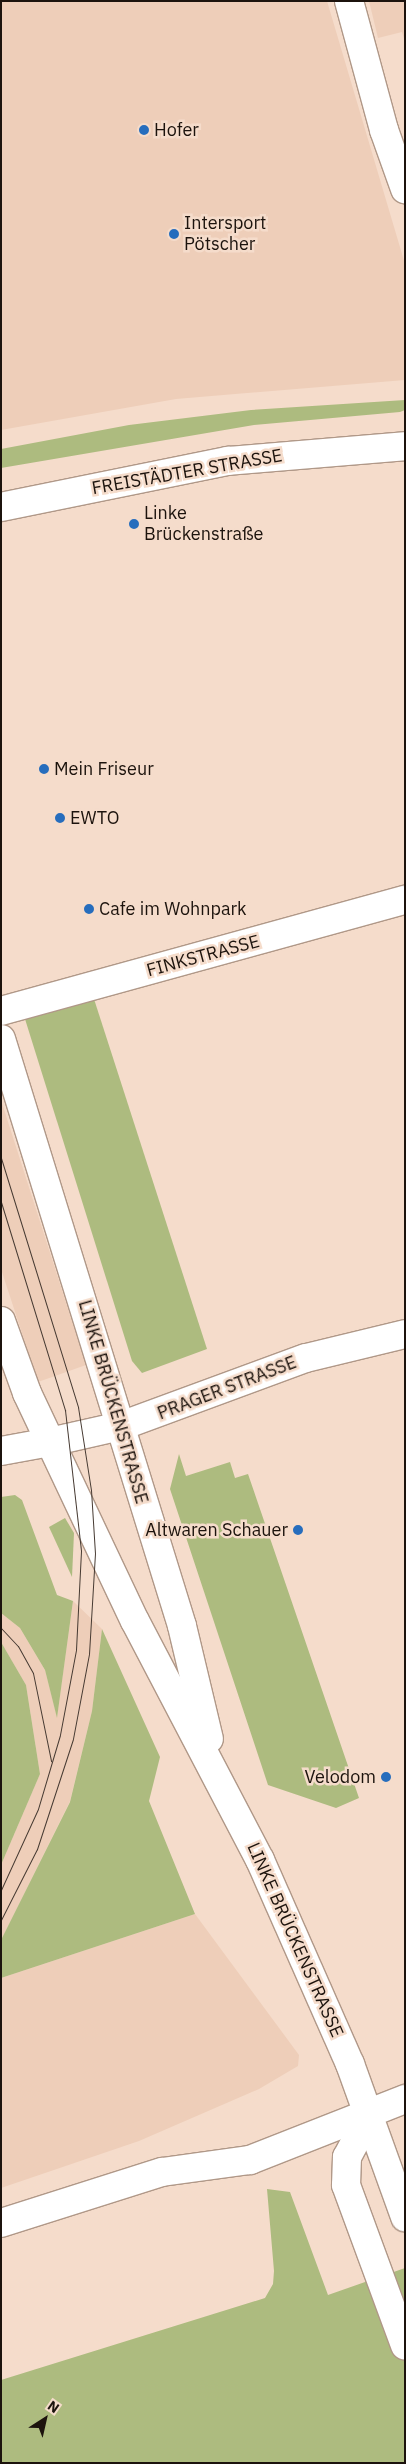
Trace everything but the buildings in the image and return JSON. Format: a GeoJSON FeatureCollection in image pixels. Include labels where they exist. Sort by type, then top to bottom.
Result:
{"type":"FeatureCollection","features":[{"type":"Feature","properties":{"kind":"main road"},"geometry":{"type":"LineString","coordinates":[[349,1],[384,130],[405,189]]}},
{"type":"Feature","properties":{"kind":"main road","name":"FREISTÄDTER STRASSE"},"geometry":{"type":"LineString","coordinates":[[1,507],[228,462],[405,446]]}},
{"type":"Feature","properties":{"kind":"main road","name":"FINKSTRASSE"},"geometry":{"type":"LineString","coordinates":[[1,1011],[405,900]]}},
{"type":"Feature","properties":{"kind":"main road","name":"LINKE BRÜCKENSTRASSE"},"geometry":{"type":"LineString","coordinates":[[1,1039],[182,1626],[215,1768]]}},
{"type":"Feature","properties":{"kind":"main road","name":"LINKE BRÜCKENSTRASSE"},"geometry":{"type":"LineString","coordinates":[[1,1321],[20,1378],[135,1621],[215,1768],[260,1860],[370,2114],[405,2217]]}},
{"type":"Feature","properties":{"kind":"main road","name":"PRAGER STRASSE"},"geometry":{"type":"LineString","coordinates":[[1,1451],[121,1426],[306,1358],[405,1334]]}},
{"type":"Feature","properties":{"kind":"main road"},"geometry":{"type":"LineString","coordinates":[[1,2223],[162,2172],[250,2160],[405,2099]]}},
{"type":"Feature","properties":{"kind":"main road"},"geometry":{"type":"LineString","coordinates":[[370,2114],[344,2170],[405,2345]]}},
{"type":"Feature","properties":{"kind":"shaded area"},"geometry":{"type":"Polygon","coordinates":[[[1,1],[327,1],[405,264],[405,380],[176,399],[1,430],[1,1]]]}},
{"type":"Feature","properties":{"kind":"shaded area"},"geometry":{"type":"Polygon","coordinates":[[[369,1],[405,1],[405,42],[402,32],[378,38],[369,1]]]}},
{"type":"Feature","properties":{"kind":"shaded area"},"geometry":{"type":"Polygon","coordinates":[[[1,1100],[86,1365],[38,1382],[1,1269],[1,1100]]]}},
{"type":"Feature","properties":{"kind":"shaded area"},"geometry":{"type":"Polygon","coordinates":[[[73,1601],[102,1629],[92,1711],[70,1801],[1,1940],[1,1865],[40,1774],[26,1685],[1,1642],[1,1613],[20,1628],[45,1670],[57,1717],[73,1601]]]}},
{"type":"Feature","properties":{"kind":"shaded area"},"geometry":{"type":"Polygon","coordinates":[[[195,1914],[299,2055],[298,2066],[259,2089],[139,2141],[1,2188],[1,1978],[195,1914]]]}},
{"type":"Feature","properties":{"kind":"green space"},"geometry":{"type":"Polygon","coordinates":[[[405,400],[405,410],[400,412],[254,425],[1,468],[1,449],[129,425],[251,410],[405,400]]]}},
{"type":"Feature","properties":{"kind":"green space"},"geometry":{"type":"Polygon","coordinates":[[[94,999],[207,1349],[142,1373],[132,1361],[25,1019],[94,999]]]}},
{"type":"Feature","properties":{"kind":"green space"},"geometry":{"type":"Polygon","coordinates":[[[179,1454],[186,1476],[230,1462],[235,1478],[248,1474],[359,1798],[336,1808],[268,1785],[170,1489],[179,1454]]]}},
{"type":"Feature","properties":{"kind":"green space"},"geometry":{"type":"Polygon","coordinates":[[[15,1495],[22,1500],[57,1595],[73,1601],[57,1718],[45,1670],[20,1628],[1,1613],[1,1497],[15,1495]]]}},
{"type":"Feature","properties":{"kind":"green space"},"geometry":{"type":"Polygon","coordinates":[[[65,1518],[74,1533],[72,1577],[49,1527],[65,1518]]]}},
{"type":"Feature","properties":{"kind":"green space"},"geometry":{"type":"Polygon","coordinates":[[[102,1629],[160,1757],[149,1801],[195,1914],[1,1978],[1,1940],[70,1802],[92,1711],[102,1629]]]}},
{"type":"Feature","properties":{"kind":"green space"},"geometry":{"type":"Polygon","coordinates":[[[1,1642],[26,1685],[40,1774],[1,1865],[1,1642]]]}},
{"type":"Feature","properties":{"kind":"green space"},"geometry":{"type":"Polygon","coordinates":[[[267,2189],[290,2192],[328,2295],[405,2268],[405,2463],[1,2463],[1,2380],[265,2298],[273,2284],[274,2271],[267,2189]]]}},
{"type":"Feature","properties":{"kind":"tram line"},"geometry":{"type":"LineString","coordinates":[[1,1158],[78,1407],[91,1490],[95,1553],[89,1654],[73,1739],[37,1849],[1,1920]]}},
{"type":"Feature","properties":{"kind":"tram line"},"geometry":{"type":"LineString","coordinates":[[1,1202],[65,1410],[81,1551],[76,1650],[60,1735],[38,1809],[1,1890]]}},
{"type":"Feature","properties":{"kind":"tram line"},"geometry":{"type":"LineString","coordinates":[[1,1628],[18,1646],[33,1673],[51,1761]]}},
{"type":"Feature","properties":{"kind":"place","name":"Hofer"},"geometry":{"type":"Point","coordinates":[144,130]}},
{"type":"Feature","properties":{"kind":"place","name":"Intersport Pötscher"},"geometry":{"type":"Point","coordinates":[174,234]}},
{"type":"Feature","properties":{"kind":"place","name":"Linke Brückenstraße"},"geometry":{"type":"Point","coordinates":[134,524]}},
{"type":"Feature","properties":{"kind":"place","name":"Mein Friseur"},"geometry":{"type":"Point","coordinates":[44,769]}},
{"type":"Feature","properties":{"kind":"place","name":"EWTO"},"geometry":{"type":"Point","coordinates":[60,818]}},
{"type":"Feature","properties":{"kind":"place","name":"Cafe im Wohnpark"},"geometry":{"type":"Point","coordinates":[89,909]}},
{"type":"Feature","properties":{"kind":"place","name":"Altwaren Schauer"},"geometry":{"type":"Point","coordinates":[298,1530]}},
{"type":"Feature","properties":{"kind":"place","name":"Velodom"},"geometry":{"type":"Point","coordinates":[386,1777]}}]}
